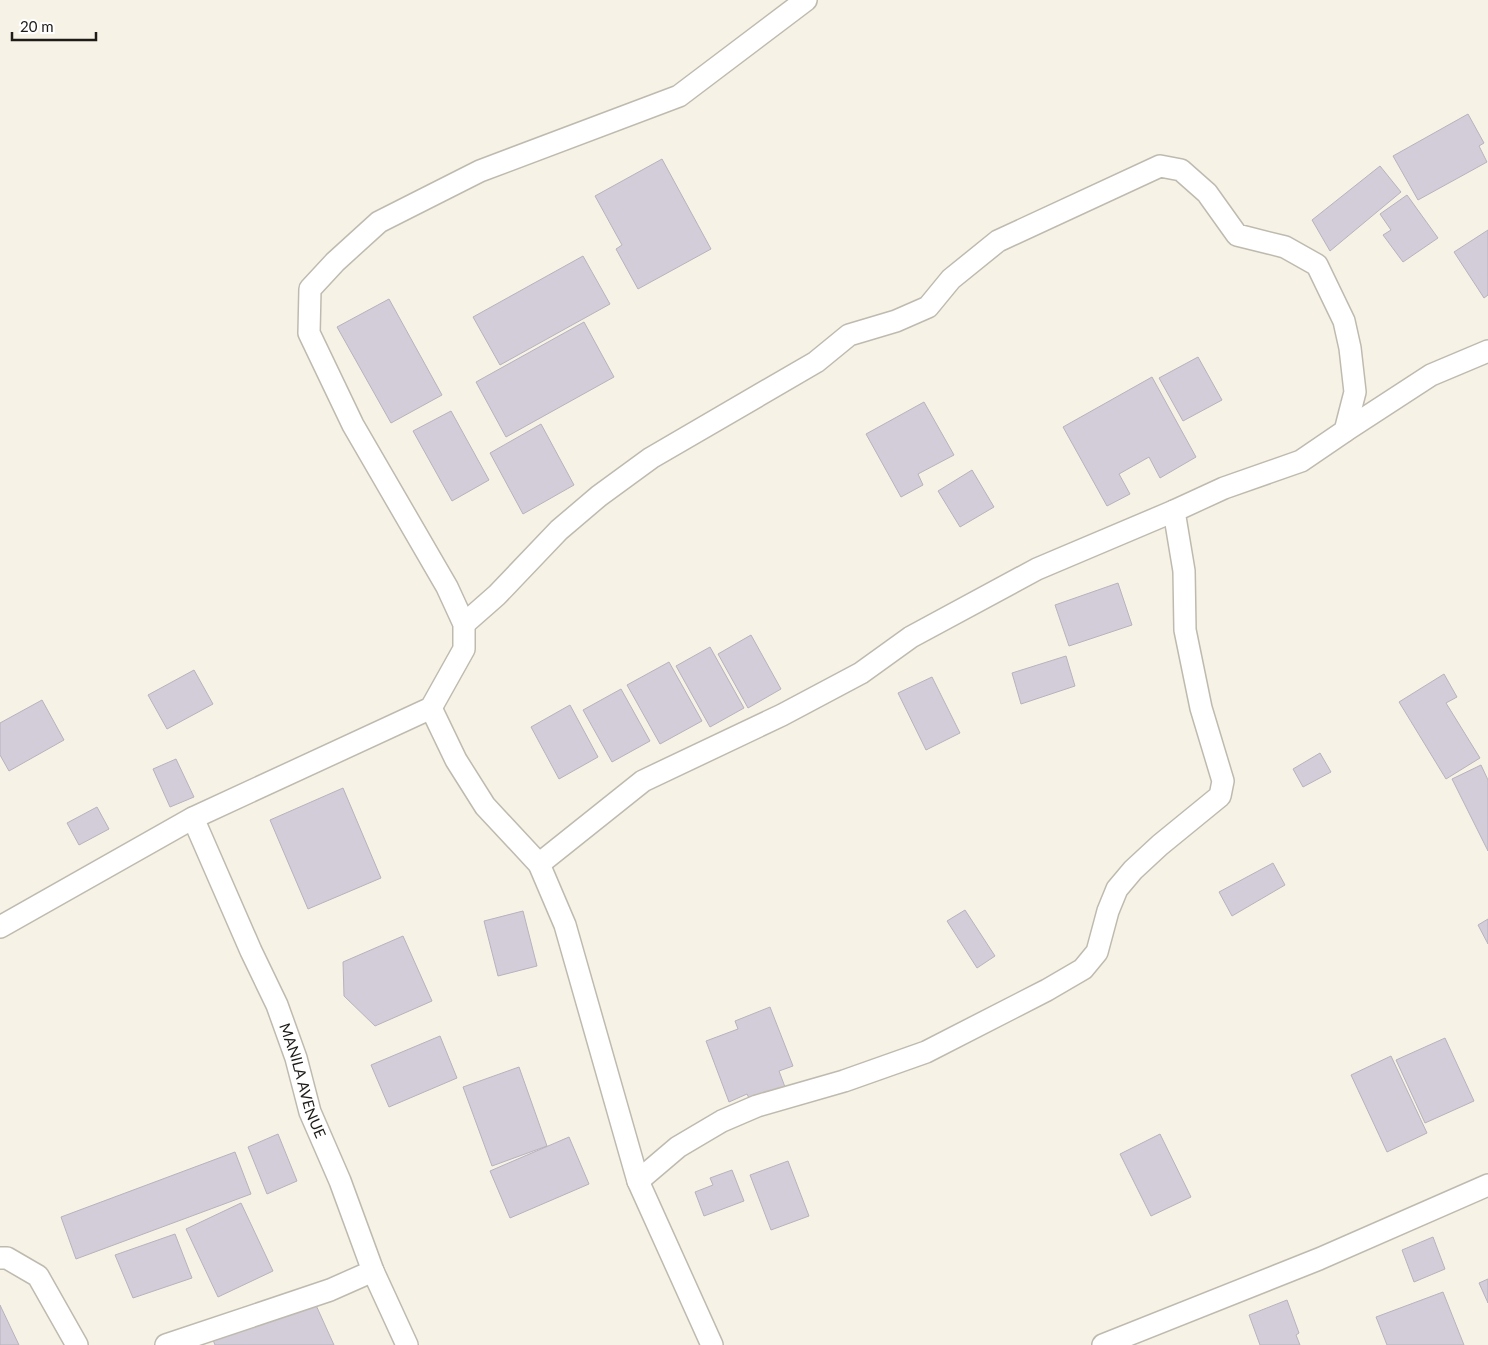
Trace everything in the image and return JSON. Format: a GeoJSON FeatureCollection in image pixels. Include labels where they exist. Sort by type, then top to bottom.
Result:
{"type":"FeatureCollection","features":[{"type":"Feature","properties":{"kind":"street"},"geometry":{"type":"LineString","coordinates":[[0,926],[193,818],[431,708],[464,649],[464,624],[447,587],[353,424],[309,332],[310,289],[335,262],[379,222],[480,171],[679,96],[806,0]]}},
{"type":"Feature","properties":{"kind":"street"},"geometry":{"type":"LineString","coordinates":[[464,624],[496,595],[559,530],[599,496],[651,458],[816,362],[849,335],[896,321],[928,307],[951,279],[998,241],[1160,166],[1181,170],[1207,192],[1237,235],[1285,247],[1317,265],[1344,321],[1350,348],[1355,392],[1345,431]]}},
{"type":"Feature","properties":{"kind":"street"},"geometry":{"type":"LineString","coordinates":[[539,864],[643,781],[782,715],[862,673],[911,637],[1037,569],[1224,488],[1301,461],[1431,375],[1488,351]]}},
{"type":"Feature","properties":{"kind":"street"},"geometry":{"type":"LineString","coordinates":[[638,1181],[678,1147],[722,1121],[757,1106],[844,1081],[926,1052],[1047,990],[1083,969],[1097,952],[1108,911],[1117,889],[1133,870],[1160,845],[1220,796],[1223,781],[1201,708],[1185,630],[1184,570],[1174,511]]}},
{"type":"Feature","properties":{"kind":"street"},"geometry":{"type":"LineString","coordinates":[[431,708],[456,760],[485,806],[539,864],[565,925],[638,1181],[712,1345]]}},
{"type":"Feature","properties":{"kind":"street","name":"MANILA AVENUE"},"geometry":{"type":"LineString","coordinates":[[193,818],[251,951],[277,1005],[296,1058],[310,1112],[340,1181],[373,1271],[407,1345]]}},
{"type":"Feature","properties":{"kind":"street"},"geometry":{"type":"LineString","coordinates":[[1103,1345],[1318,1259],[1488,1185]]}},
{"type":"Feature","properties":{"kind":"street"},"geometry":{"type":"LineString","coordinates":[[0,1258],[7,1258],[38,1276],[77,1345]]}},
{"type":"Feature","properties":{"kind":"street"},"geometry":{"type":"LineString","coordinates":[[166,1345],[330,1290],[373,1271]]}},
{"type":"Feature","properties":{"kind":"building"},"geometry":{"type":"Polygon","coordinates":[[[1468,114],[1484,143],[1479,146],[1487,162],[1418,200],[1393,156],[1468,114]]]}},
{"type":"Feature","properties":{"kind":"building"},"geometry":{"type":"Polygon","coordinates":[[[662,159],[711,249],[638,289],[616,249],[622,245],[595,196],[662,159]]]}},
{"type":"Feature","properties":{"kind":"building"},"geometry":{"type":"Polygon","coordinates":[[[1380,166],[1401,192],[1330,251],[1312,220],[1380,166]]]}},
{"type":"Feature","properties":{"kind":"building"},"geometry":{"type":"Polygon","coordinates":[[[1407,195],[1438,238],[1403,262],[1383,235],[1391,230],[1380,214],[1407,195]]]}},
{"type":"Feature","properties":{"kind":"building"},"geometry":{"type":"Polygon","coordinates":[[[1488,230],[1488,295],[1484,298],[1454,252],[1488,230]]]}},
{"type":"Feature","properties":{"kind":"building"},"geometry":{"type":"Polygon","coordinates":[[[583,256],[610,304],[500,365],[473,317],[583,256]]]}},
{"type":"Feature","properties":{"kind":"building"},"geometry":{"type":"Polygon","coordinates":[[[389,299],[442,395],[391,423],[337,327],[389,299]]]}},
{"type":"Feature","properties":{"kind":"building"},"geometry":{"type":"Polygon","coordinates":[[[584,322],[614,377],[506,437],[476,382],[584,322]]]}},
{"type":"Feature","properties":{"kind":"building"},"geometry":{"type":"Polygon","coordinates":[[[1198,357],[1222,400],[1183,421],[1159,378],[1198,357]]]}},
{"type":"Feature","properties":{"kind":"building"},"geometry":{"type":"Polygon","coordinates":[[[1152,377],[1196,457],[1160,478],[1149,457],[1119,474],[1130,494],[1107,506],[1063,427],[1152,377]]]}},
{"type":"Feature","properties":{"kind":"building"},"geometry":{"type":"Polygon","coordinates":[[[924,402],[954,455],[918,474],[923,485],[901,497],[866,434],[924,402]]]}},
{"type":"Feature","properties":{"kind":"building"},"geometry":{"type":"Polygon","coordinates":[[[451,411],[489,480],[452,501],[413,431],[451,411]]]}},
{"type":"Feature","properties":{"kind":"building"},"geometry":{"type":"Polygon","coordinates":[[[541,424],[574,485],[523,514],[490,453],[541,424]]]}},
{"type":"Feature","properties":{"kind":"building"},"geometry":{"type":"Polygon","coordinates":[[[972,470],[994,507],[960,527],[938,491],[972,470]]]}},
{"type":"Feature","properties":{"kind":"building"},"geometry":{"type":"Polygon","coordinates":[[[1118,583],[1132,625],[1069,646],[1055,605],[1118,583]]]}},
{"type":"Feature","properties":{"kind":"building"},"geometry":{"type":"Polygon","coordinates":[[[751,635],[781,689],[748,708],[718,654],[751,635]]]}},
{"type":"Feature","properties":{"kind":"building"},"geometry":{"type":"Polygon","coordinates":[[[710,647],[744,708],[710,727],[676,666],[710,647]]]}},
{"type":"Feature","properties":{"kind":"building"},"geometry":{"type":"Polygon","coordinates":[[[1066,656],[1075,686],[1021,704],[1012,673],[1066,656]]]}},
{"type":"Feature","properties":{"kind":"building"},"geometry":{"type":"Polygon","coordinates":[[[669,662],[702,721],[660,744],[627,685],[669,662]]]}},
{"type":"Feature","properties":{"kind":"building"},"geometry":{"type":"Polygon","coordinates":[[[194,670],[213,704],[167,729],[148,695],[194,670]]]}},
{"type":"Feature","properties":{"kind":"building"},"geometry":{"type":"Polygon","coordinates":[[[1444,674],[1457,697],[1446,703],[1480,758],[1446,779],[1399,702],[1444,674]]]}},
{"type":"Feature","properties":{"kind":"building"},"geometry":{"type":"Polygon","coordinates":[[[932,677],[960,733],[926,750],[898,693],[932,677]]]}},
{"type":"Feature","properties":{"kind":"building"},"geometry":{"type":"Polygon","coordinates":[[[621,689],[650,741],[612,762],[583,710],[621,689]]]}},
{"type":"Feature","properties":{"kind":"building"},"geometry":{"type":"Polygon","coordinates":[[[42,700],[64,740],[9,771],[0,755],[0,723],[42,700]]]}},
{"type":"Feature","properties":{"kind":"building"},"geometry":{"type":"Polygon","coordinates":[[[570,705],[598,757],[559,779],[531,727],[570,705]]]}},
{"type":"Feature","properties":{"kind":"building"},"geometry":{"type":"Polygon","coordinates":[[[1320,753],[1331,772],[1303,787],[1293,769],[1320,753]]]}},
{"type":"Feature","properties":{"kind":"building"},"geometry":{"type":"Polygon","coordinates":[[[176,759],[194,797],[170,807],[153,769],[176,759]]]}},
{"type":"Feature","properties":{"kind":"building"},"geometry":{"type":"Polygon","coordinates":[[[1481,765],[1488,780],[1488,851],[1452,779],[1481,765]]]}},
{"type":"Feature","properties":{"kind":"building"},"geometry":{"type":"Polygon","coordinates":[[[343,788],[381,878],[308,909],[270,820],[343,788]]]}},
{"type":"Feature","properties":{"kind":"building"},"geometry":{"type":"Polygon","coordinates":[[[97,807],[109,829],[79,845],[67,823],[97,807]]]}},
{"type":"Feature","properties":{"kind":"building"},"geometry":{"type":"Polygon","coordinates":[[[1273,863],[1285,885],[1232,916],[1219,892],[1273,863]]]}},
{"type":"Feature","properties":{"kind":"building"},"geometry":{"type":"Polygon","coordinates":[[[965,910],[995,956],[977,968],[947,921],[965,910]]]}},
{"type":"Feature","properties":{"kind":"building"},"geometry":{"type":"Polygon","coordinates":[[[523,911],[537,966],[498,976],[484,921],[523,911]]]}},
{"type":"Feature","properties":{"kind":"building"},"geometry":{"type":"Polygon","coordinates":[[[1488,919],[1488,944],[1478,925],[1488,919]]]}},
{"type":"Feature","properties":{"kind":"building"},"geometry":{"type":"Polygon","coordinates":[[[403,936],[432,1001],[375,1026],[344,996],[343,962],[403,936]]]}},
{"type":"Feature","properties":{"kind":"building"},"geometry":{"type":"Polygon","coordinates":[[[770,1007],[793,1066],[779,1071],[785,1087],[750,1100],[747,1094],[729,1102],[706,1041],[738,1029],[735,1021],[770,1007]]]}},
{"type":"Feature","properties":{"kind":"building"},"geometry":{"type":"Polygon","coordinates":[[[440,1036],[457,1078],[389,1107],[371,1065],[440,1036]]]}},
{"type":"Feature","properties":{"kind":"building"},"geometry":{"type":"Polygon","coordinates":[[[1445,1038],[1474,1101],[1425,1123],[1396,1060],[1445,1038]]]}},
{"type":"Feature","properties":{"kind":"building"},"geometry":{"type":"Polygon","coordinates":[[[1391,1056],[1427,1133],[1387,1152],[1351,1075],[1391,1056]]]}},
{"type":"Feature","properties":{"kind":"building"},"geometry":{"type":"Polygon","coordinates":[[[519,1067],[547,1146],[492,1166],[463,1087],[519,1067]]]}},
{"type":"Feature","properties":{"kind":"building"},"geometry":{"type":"Polygon","coordinates":[[[278,1134],[297,1181],[267,1194],[248,1147],[278,1134]]]}},
{"type":"Feature","properties":{"kind":"building"},"geometry":{"type":"Polygon","coordinates":[[[1160,1134],[1191,1197],[1151,1216],[1120,1154],[1160,1134]]]}},
{"type":"Feature","properties":{"kind":"building"},"geometry":{"type":"Polygon","coordinates":[[[569,1137],[589,1184],[510,1218],[490,1171],[569,1137]]]}},
{"type":"Feature","properties":{"kind":"building"},"geometry":{"type":"Polygon","coordinates":[[[235,1152],[251,1194],[76,1259],[61,1217],[235,1152]]]}},
{"type":"Feature","properties":{"kind":"building"},"geometry":{"type":"Polygon","coordinates":[[[788,1161],[809,1216],[771,1230],[750,1175],[788,1161]]]}},
{"type":"Feature","properties":{"kind":"building"},"geometry":{"type":"Polygon","coordinates":[[[732,1170],[744,1201],[704,1216],[695,1192],[713,1185],[710,1178],[732,1170]]]}},
{"type":"Feature","properties":{"kind":"building"},"geometry":{"type":"Polygon","coordinates":[[[241,1203],[273,1271],[218,1297],[186,1229],[241,1203]]]}},
{"type":"Feature","properties":{"kind":"building"},"geometry":{"type":"Polygon","coordinates":[[[175,1234],[192,1278],[133,1298],[115,1255],[175,1234]]]}},
{"type":"Feature","properties":{"kind":"building"},"geometry":{"type":"Polygon","coordinates":[[[1433,1237],[1445,1269],[1414,1282],[1402,1250],[1433,1237]]]}},
{"type":"Feature","properties":{"kind":"building"},"geometry":{"type":"Polygon","coordinates":[[[1488,1279],[1488,1303],[1479,1283],[1488,1279]]]}},
{"type":"Feature","properties":{"kind":"building"},"geometry":{"type":"Polygon","coordinates":[[[1443,1292],[1464,1345],[1387,1345],[1376,1317],[1443,1292]]]}},
{"type":"Feature","properties":{"kind":"building"},"geometry":{"type":"Polygon","coordinates":[[[1287,1300],[1299,1333],[1296,1335],[1300,1345],[1260,1345],[1249,1315],[1287,1300]]]}},
{"type":"Feature","properties":{"kind":"building"},"geometry":{"type":"Polygon","coordinates":[[[315,1303],[334,1345],[215,1345],[213,1340],[315,1303]]]}},
{"type":"Feature","properties":{"kind":"building"},"geometry":{"type":"Polygon","coordinates":[[[0,1305],[19,1345],[0,1345],[0,1305]]]}}]}
